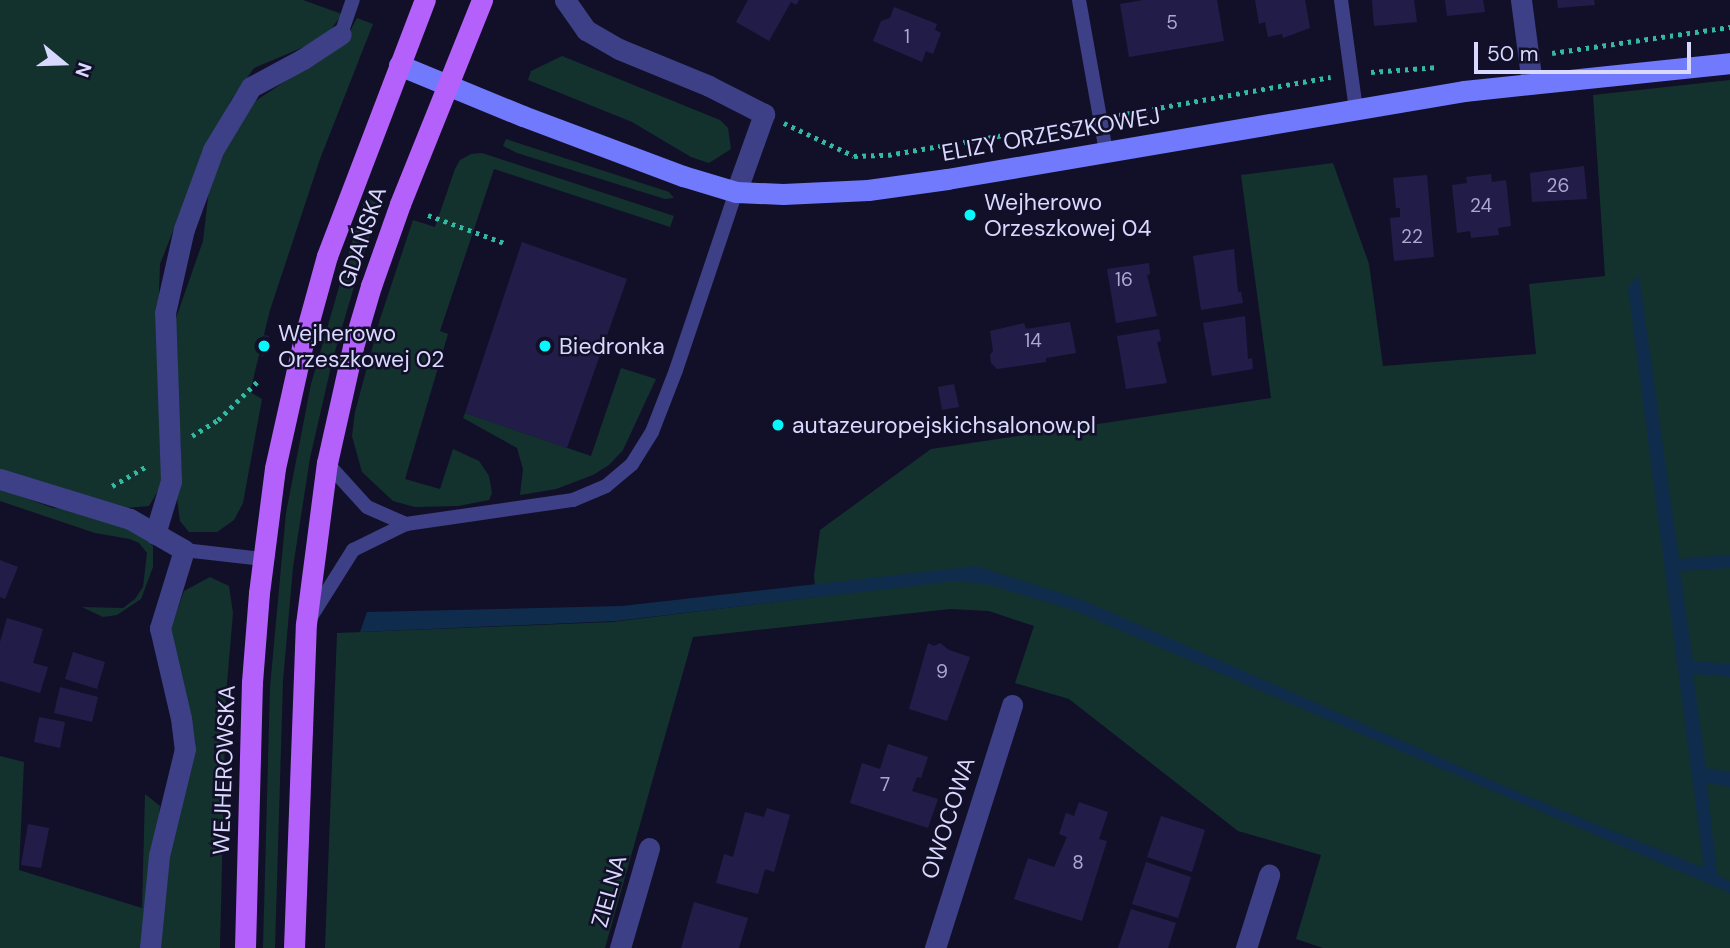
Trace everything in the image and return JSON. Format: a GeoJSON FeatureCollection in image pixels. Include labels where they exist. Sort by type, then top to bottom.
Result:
{"type":"FeatureCollection","features":[{"type":"Feature","properties":{"kind":"main road","name":"GDAŃSKA"},"geometry":{"type":"LineString","coordinates":[[259,593],[275,468],[303,343],[327,256],[425,0]]}},
{"type":"Feature","properties":{"kind":"main road","name":"GDAŃSKA"},"geometry":{"type":"LineString","coordinates":[[306,624],[327,463],[353,346],[372,286],[447,85],[482,0]]}},
{"type":"Feature","properties":{"kind":"main road","name":"WEJHEROWSKA"},"geometry":{"type":"LineString","coordinates":[[245,948],[252,682],[259,593]]}},
{"type":"Feature","properties":{"kind":"main road"},"geometry":{"type":"LineString","coordinates":[[294,948],[306,624]]}},
{"type":"Feature","properties":{"kind":"street"},"geometry":{"type":"LineString","coordinates":[[565,0],[586,30],[619,49],[709,86],[764,114],[736,192]]}},
{"type":"Feature","properties":{"kind":"street"},"geometry":{"type":"LineString","coordinates":[[1521,0],[1532,83]]}},
{"type":"Feature","properties":{"kind":"street"},"geometry":{"type":"LineString","coordinates":[[155,534],[171,481],[164,313],[184,229],[213,150],[251,87],[303,59],[341,34]]}},
{"type":"Feature","properties":{"kind":"street","name":"ELIZY ORZESZKOWEJ"},"geometry":{"type":"LineString","coordinates":[[399,65],[670,172],[736,192],[868,191],[1356,109],[1532,83],[1730,63]]}},
{"type":"Feature","properties":{"kind":"street"},"geometry":{"type":"LineString","coordinates":[[0,479],[130,519],[184,550],[160,628],[181,718],[185,749],[159,856],[150,948]]}},
{"type":"Feature","properties":{"kind":"street","name":"OWOCOWA"},"geometry":{"type":"LineString","coordinates":[[935,948],[1012,705]]}},
{"type":"Feature","properties":{"kind":"street","name":"ZIELNA"},"geometry":{"type":"LineString","coordinates":[[620,948],[649,848]]}},
{"type":"Feature","properties":{"kind":"street"},"geometry":{"type":"LineString","coordinates":[[1246,948],[1269,875]]}},
{"type":"Feature","properties":{"kind":"lane"},"geometry":{"type":"LineString","coordinates":[[341,34],[353,0]]}},
{"type":"Feature","properties":{"kind":"lane"},"geometry":{"type":"LineString","coordinates":[[1079,0],[1106,151]]}},
{"type":"Feature","properties":{"kind":"lane"},"geometry":{"type":"LineString","coordinates":[[1340,0],[1356,109]]}},
{"type":"Feature","properties":{"kind":"lane"},"geometry":{"type":"LineString","coordinates":[[306,624],[353,550],[406,524],[573,500],[606,486],[632,464],[652,432],[676,370],[736,192]]}},
{"type":"Feature","properties":{"kind":"lane"},"geometry":{"type":"LineString","coordinates":[[327,463],[367,507],[406,524]]}},
{"type":"Feature","properties":{"kind":"lane"},"geometry":{"type":"LineString","coordinates":[[184,550],[263,559]]}},
{"type":"Feature","properties":{"kind":"path"},"geometry":{"type":"LineString","coordinates":[[764,114],[853,156],[888,155],[944,146]]}},
{"type":"Feature","properties":{"kind":"path"},"geometry":{"type":"LineString","coordinates":[[428,215],[504,243]]}},
{"type":"Feature","properties":{"kind":"green space"},"geometry":{"type":"Polygon","coordinates":[[[0,0],[303,0],[342,14],[325,38],[254,68],[231,100],[198,168],[160,264],[157,347],[162,484],[149,506],[125,508],[0,474],[0,0]]]}},
{"type":"Feature","properties":{"kind":"green space"},"geometry":{"type":"Polygon","coordinates":[[[357,18],[373,24],[320,159],[270,310],[250,392],[262,399],[243,503],[234,520],[217,532],[189,532],[180,521],[177,498],[181,449],[174,368],[175,321],[203,241],[209,189],[220,153],[245,108],[344,42],[357,18]]]}},
{"type":"Feature","properties":{"kind":"green space"},"geometry":{"type":"Polygon","coordinates":[[[562,56],[720,120],[728,128],[731,149],[709,163],[691,157],[632,122],[528,80],[531,71],[562,56]]]}},
{"type":"Feature","properties":{"kind":"green space"},"geometry":{"type":"Polygon","coordinates":[[[1730,80],[1730,948],[1323,948],[1296,939],[1321,855],[1238,831],[1069,699],[1015,683],[1034,626],[989,611],[950,609],[693,637],[605,948],[325,948],[337,633],[612,622],[816,597],[814,576],[820,530],[931,449],[1271,398],[1241,175],[1333,163],[1369,264],[1383,366],[1536,354],[1529,284],[1605,276],[1593,95],[1730,80]]]}},
{"type":"Feature","properties":{"kind":"green space"},"geometry":{"type":"Polygon","coordinates":[[[506,139],[669,192],[674,198],[665,199],[517,153],[503,146],[506,139]]]}},
{"type":"Feature","properties":{"kind":"green space"},"geometry":{"type":"Polygon","coordinates":[[[482,153],[674,216],[670,227],[494,169],[440,331],[448,334],[405,479],[440,489],[453,449],[479,461],[489,476],[492,493],[489,500],[458,506],[415,507],[393,501],[362,472],[352,436],[355,412],[380,319],[413,220],[435,227],[460,160],[471,154],[482,153]]]}},
{"type":"Feature","properties":{"kind":"green space"},"geometry":{"type":"Polygon","coordinates":[[[365,197],[381,205],[333,358],[310,458],[293,567],[283,681],[275,948],[263,948],[270,687],[286,513],[311,384],[365,197]]]}},
{"type":"Feature","properties":{"kind":"green space"},"geometry":{"type":"Polygon","coordinates":[[[621,368],[656,379],[623,450],[609,465],[593,475],[556,489],[520,495],[523,469],[517,448],[463,418],[465,413],[591,456],[621,368]]]}},
{"type":"Feature","properties":{"kind":"green space"},"geometry":{"type":"Polygon","coordinates":[[[0,489],[53,508],[79,509],[127,525],[153,546],[153,567],[141,599],[117,615],[103,617],[82,607],[123,608],[135,599],[143,587],[147,553],[139,543],[95,533],[0,501],[0,489]]]}},
{"type":"Feature","properties":{"kind":"green space"},"geometry":{"type":"Polygon","coordinates":[[[210,577],[229,586],[233,613],[226,695],[220,948],[156,948],[166,851],[178,795],[169,633],[184,591],[210,577]]]}},
{"type":"Feature","properties":{"kind":"green space"},"geometry":{"type":"Polygon","coordinates":[[[0,756],[24,762],[19,870],[142,908],[145,794],[160,806],[144,948],[0,948],[0,756]]]}},
{"type":"Feature","properties":{"kind":"water"},"geometry":{"type":"Polygon","coordinates":[[[1639,275],[1679,559],[1730,555],[1730,568],[1680,571],[1693,661],[1730,664],[1730,677],[1693,674],[1706,768],[1730,772],[1730,787],[1707,783],[1717,875],[1730,881],[1730,893],[1073,610],[990,585],[955,581],[616,621],[360,632],[367,612],[622,606],[976,566],[1085,601],[1525,795],[1704,868],[1628,287],[1639,275]]]}},
{"type":"Feature","properties":{"kind":"building"},"geometry":{"type":"Polygon","coordinates":[[[748,0],[799,0],[796,5],[791,2],[769,41],[736,22],[748,0]]]}},
{"type":"Feature","properties":{"kind":"building"},"geometry":{"type":"Polygon","coordinates":[[[1143,0],[1217,0],[1224,41],[1129,57],[1120,4],[1143,0]]]}},
{"type":"Feature","properties":{"kind":"building"},"geometry":{"type":"Polygon","coordinates":[[[1255,0],[1305,0],[1310,28],[1283,38],[1282,34],[1268,37],[1265,22],[1259,24],[1255,0]]]}},
{"type":"Feature","properties":{"kind":"building"},"geometry":{"type":"Polygon","coordinates":[[[1372,0],[1414,0],[1417,22],[1374,26],[1372,0]]]}},
{"type":"Feature","properties":{"kind":"building"},"geometry":{"type":"Polygon","coordinates":[[[1445,0],[1483,0],[1485,12],[1447,16],[1445,0]]]}},
{"type":"Feature","properties":{"kind":"building"},"geometry":{"type":"Polygon","coordinates":[[[1557,0],[1594,0],[1595,5],[1558,8],[1557,0]]]}},
{"type":"Feature","properties":{"kind":"building"},"geometry":{"type":"Polygon","coordinates":[[[894,7],[937,24],[935,30],[941,33],[933,54],[926,51],[922,62],[873,41],[881,21],[890,18],[894,7]]]}},
{"type":"Feature","properties":{"kind":"building"},"geometry":{"type":"Polygon","coordinates":[[[1584,166],[1587,199],[1532,202],[1530,173],[1584,166]]]}},
{"type":"Feature","properties":{"kind":"building"},"geometry":{"type":"Polygon","coordinates":[[[1491,174],[1492,182],[1506,180],[1511,226],[1498,228],[1499,235],[1471,238],[1470,231],[1457,233],[1452,185],[1467,183],[1466,177],[1491,174]]]}},
{"type":"Feature","properties":{"kind":"building"},"geometry":{"type":"Polygon","coordinates":[[[1427,175],[1434,257],[1394,261],[1390,218],[1400,217],[1400,208],[1396,208],[1393,178],[1427,175]]]}},
{"type":"Feature","properties":{"kind":"building","name":"Biedronka"},"geometry":{"type":"Polygon","coordinates":[[[522,242],[627,279],[567,448],[465,413],[522,242]]]}},
{"type":"Feature","properties":{"kind":"building"},"geometry":{"type":"Polygon","coordinates":[[[1234,249],[1238,292],[1241,292],[1243,303],[1201,310],[1193,256],[1234,249]]]}},
{"type":"Feature","properties":{"kind":"building"},"geometry":{"type":"Polygon","coordinates":[[[1149,263],[1150,274],[1147,275],[1157,316],[1116,323],[1107,269],[1149,263]]]}},
{"type":"Feature","properties":{"kind":"building"},"geometry":{"type":"Polygon","coordinates":[[[1245,316],[1248,359],[1252,358],[1253,369],[1212,376],[1203,323],[1245,316]]]}},
{"type":"Feature","properties":{"kind":"building"},"geometry":{"type":"Polygon","coordinates":[[[1070,322],[1076,353],[1046,358],[1046,362],[997,369],[991,363],[990,355],[993,351],[990,331],[1024,323],[1026,329],[1070,322]]]}},
{"type":"Feature","properties":{"kind":"building"},"geometry":{"type":"Polygon","coordinates":[[[1159,329],[1161,341],[1157,342],[1167,383],[1126,389],[1117,336],[1159,329]]]}},
{"type":"Feature","properties":{"kind":"building","name":"Wejherowo Orzeszkowej 02"},"geometry":{"type":"Polygon","coordinates":[[[264,335],[269,336],[264,356],[259,355],[264,335]]]}},
{"type":"Feature","properties":{"kind":"building"},"geometry":{"type":"Polygon","coordinates":[[[954,384],[959,407],[942,410],[938,387],[954,384]]]}},
{"type":"Feature","properties":{"kind":"building"},"geometry":{"type":"Polygon","coordinates":[[[0,560],[18,567],[5,599],[0,597],[0,560]]]}},
{"type":"Feature","properties":{"kind":"building"},"geometry":{"type":"Polygon","coordinates":[[[7,618],[43,629],[33,663],[48,667],[40,693],[0,681],[0,642],[7,618]]]}},
{"type":"Feature","properties":{"kind":"building"},"geometry":{"type":"Polygon","coordinates":[[[928,643],[934,646],[940,643],[949,650],[970,657],[947,721],[909,709],[928,643]]]}},
{"type":"Feature","properties":{"kind":"building"},"geometry":{"type":"Polygon","coordinates":[[[73,652],[105,662],[97,689],[65,679],[73,652]]]}},
{"type":"Feature","properties":{"kind":"building"},"geometry":{"type":"Polygon","coordinates":[[[60,687],[98,697],[92,722],[54,713],[60,687]]]}},
{"type":"Feature","properties":{"kind":"building"},"geometry":{"type":"Polygon","coordinates":[[[39,717],[65,722],[60,748],[34,742],[39,717]]]}},
{"type":"Feature","properties":{"kind":"building"},"geometry":{"type":"Polygon","coordinates":[[[888,744],[928,757],[921,778],[917,777],[912,791],[938,799],[928,828],[850,803],[862,763],[880,769],[888,744]]]}},
{"type":"Feature","properties":{"kind":"building"},"geometry":{"type":"Polygon","coordinates":[[[1079,802],[1108,812],[1099,839],[1107,841],[1082,921],[1014,899],[1028,858],[1054,867],[1067,837],[1059,834],[1066,813],[1074,816],[1079,802]]]}},
{"type":"Feature","properties":{"kind":"building"},"geometry":{"type":"Polygon","coordinates":[[[767,808],[790,815],[774,872],[765,869],[758,894],[716,883],[724,854],[733,857],[745,812],[764,817],[767,808]]]}},
{"type":"Feature","properties":{"kind":"building"},"geometry":{"type":"Polygon","coordinates":[[[1161,816],[1205,830],[1192,872],[1147,857],[1161,816]]]}},
{"type":"Feature","properties":{"kind":"building"},"geometry":{"type":"Polygon","coordinates":[[[28,824],[49,828],[41,868],[21,865],[28,824]]]}},
{"type":"Feature","properties":{"kind":"building"},"geometry":{"type":"Polygon","coordinates":[[[1146,862],[1191,877],[1178,918],[1132,904],[1146,862]]]}},
{"type":"Feature","properties":{"kind":"building"},"geometry":{"type":"Polygon","coordinates":[[[694,902],[748,918],[739,948],[681,948],[694,902]]]}},
{"type":"Feature","properties":{"kind":"building"},"geometry":{"type":"Polygon","coordinates":[[[1131,909],[1176,923],[1168,948],[1118,948],[1131,909]]]}},
{"type":"Feature","properties":{"kind":"place","name":"Wejherowo Orzeszkowej 04"},"geometry":{"type":"Point","coordinates":[970,215]}},
{"type":"Feature","properties":{"kind":"place","name":"Wejherowo Orzeszkowej 02"},"geometry":{"type":"Point","coordinates":[264,346]}},
{"type":"Feature","properties":{"kind":"place","name":"Biedronka"},"geometry":{"type":"Point","coordinates":[545,346]}},
{"type":"Feature","properties":{"kind":"place","name":"autazeuropejskichsalonow.pl"},"geometry":{"type":"Point","coordinates":[778,425]}}]}
